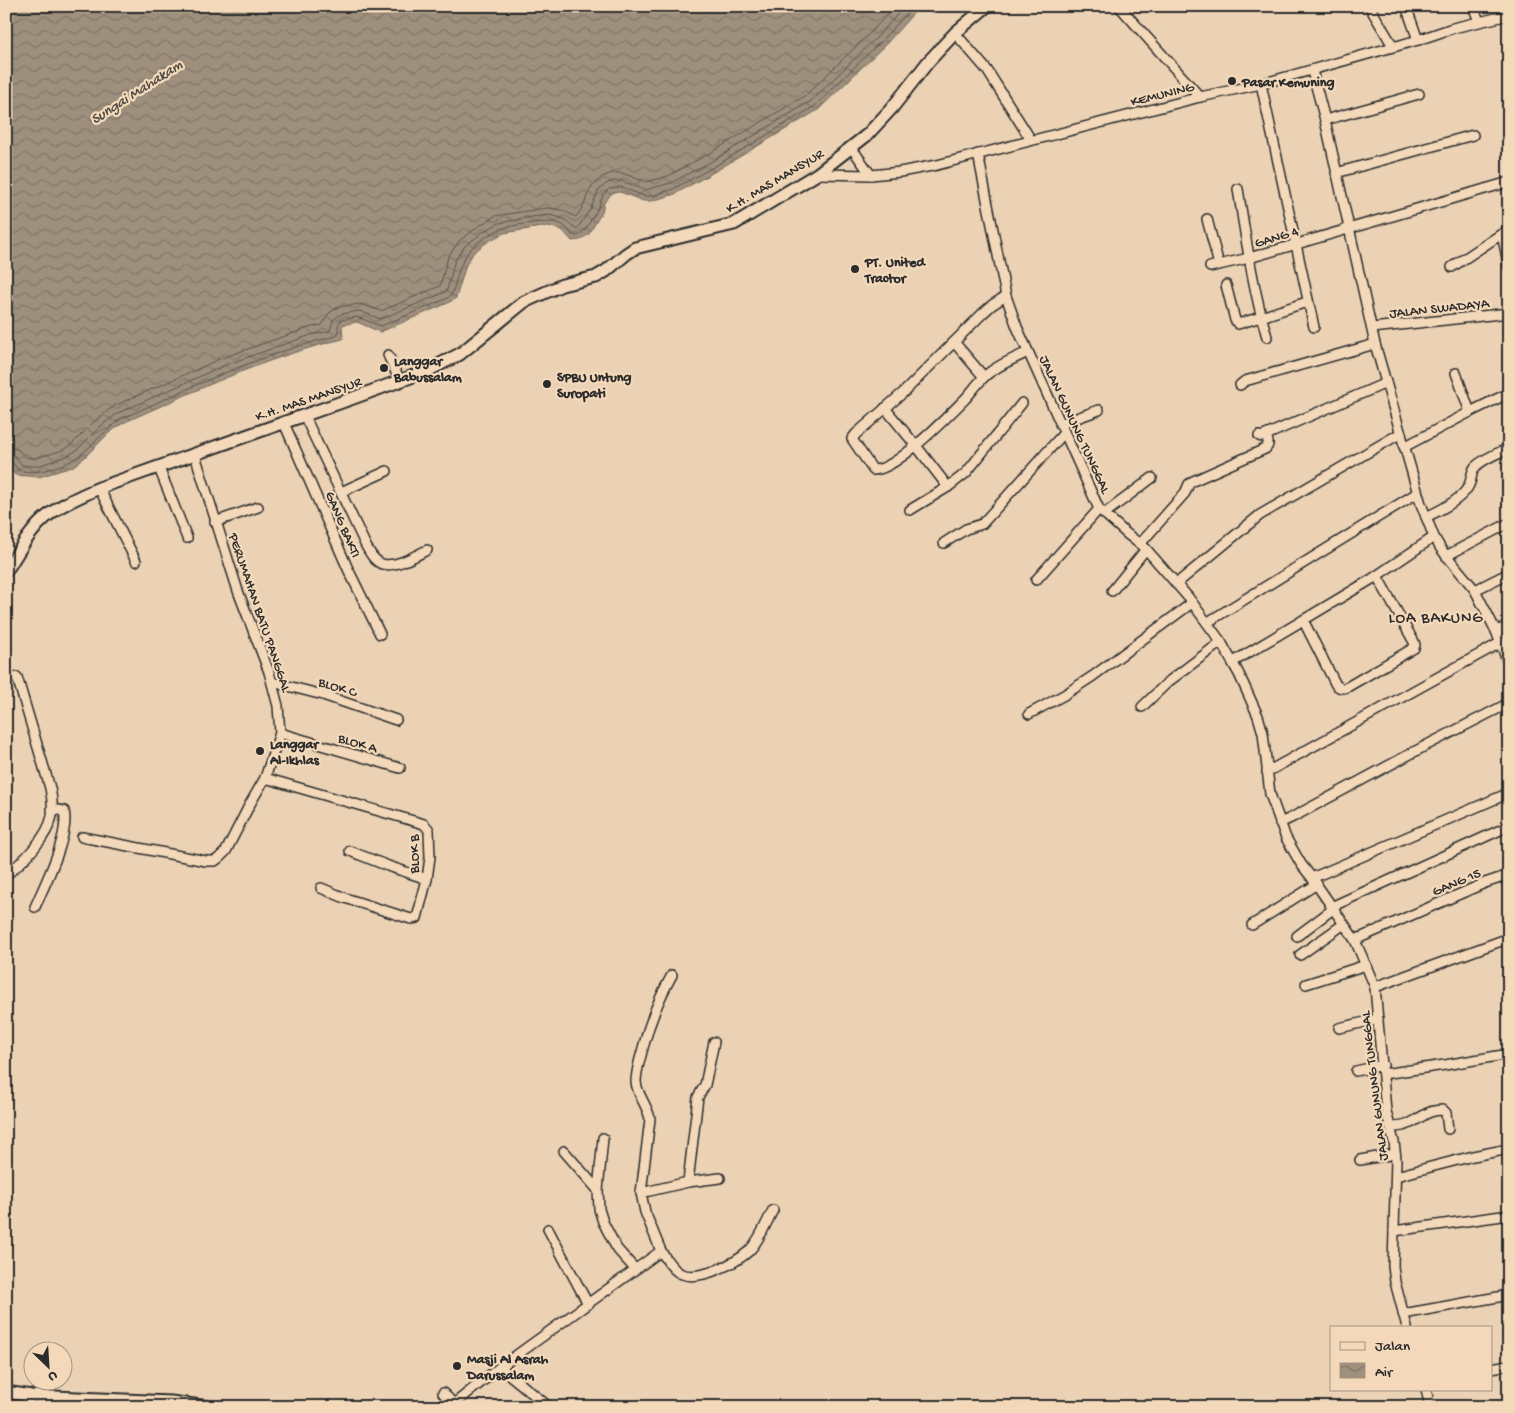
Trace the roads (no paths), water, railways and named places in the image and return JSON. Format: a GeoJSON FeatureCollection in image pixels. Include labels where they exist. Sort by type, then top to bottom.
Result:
{"type":"FeatureCollection","features":[{"type":"Feature","properties":{"kind":"main road","name":"K.H. MAS MANSYUR"},"geometry":{"type":"LineString","coordinates":[[6,571],[32,531],[52,512],[70,500],[427,370],[460,354],[524,302],[562,285],[596,277],[635,248],[734,224],[817,174],[867,135],[892,108],[928,62],[955,33],[987,6]]}},
{"type":"Feature","properties":{"kind":"main road"},"geometry":{"type":"LineString","coordinates":[[6,1392],[31,1396],[171,1402],[209,1407]]}},
{"type":"Feature","properties":{"kind":"street"},"geometry":{"type":"LineString","coordinates":[[1119,6],[1200,97]]}},
{"type":"Feature","properties":{"kind":"street"},"geometry":{"type":"LineString","coordinates":[[1369,6],[1393,46]]}},
{"type":"Feature","properties":{"kind":"street"},"geometry":{"type":"LineString","coordinates":[[1406,6],[1418,40]]}},
{"type":"Feature","properties":{"kind":"street"},"geometry":{"type":"LineString","coordinates":[[1473,6],[1479,21]]}},
{"type":"Feature","properties":{"kind":"street","name":"KEMUNING"},"geometry":{"type":"LineString","coordinates":[[817,174],[871,176],[900,172],[1312,71],[1479,21],[1509,15]]}},
{"type":"Feature","properties":{"kind":"street"},"geometry":{"type":"LineString","coordinates":[[955,33],[987,70],[1031,140]]}},
{"type":"Feature","properties":{"kind":"street"},"geometry":{"type":"LineString","coordinates":[[1312,71],[1325,120],[1375,344],[1417,493],[1434,537],[1446,556],[1475,590],[1496,631],[1509,666]]}},
{"type":"Feature","properties":{"kind":"street"},"geometry":{"type":"LineString","coordinates":[[1261,84],[1314,327]]}},
{"type":"Feature","properties":{"kind":"street"},"geometry":{"type":"LineString","coordinates":[[1325,120],[1419,94]]}},
{"type":"Feature","properties":{"kind":"street"},"geometry":{"type":"LineString","coordinates":[[1336,173],[1473,135]]}},
{"type":"Feature","properties":{"kind":"street"},"geometry":{"type":"LineString","coordinates":[[851,147],[871,176]]}},
{"type":"Feature","properties":{"kind":"street","name":"JALAN GUNUNG TUNGGAL"},"geometry":{"type":"LineString","coordinates":[[978,154],[1006,296],[1017,327],[1064,433],[1102,511],[1143,546],[1176,584],[1208,622],[1233,662],[1258,716],[1264,741],[1270,794],[1286,838],[1300,864],[1355,940],[1375,987],[1386,1111],[1395,1154],[1393,1266],[1407,1326]]}},
{"type":"Feature","properties":{"kind":"street","name":"GANG 4"},"geometry":{"type":"LineString","coordinates":[[1207,219],[1214,266],[1249,258],[1509,182]]}},
{"type":"Feature","properties":{"kind":"street"},"geometry":{"type":"LineString","coordinates":[[1238,190],[1249,258],[1267,337]]}},
{"type":"Feature","properties":{"kind":"street"},"geometry":{"type":"LineString","coordinates":[[1452,267],[1505,231],[1509,266]]}},
{"type":"Feature","properties":{"kind":"street"},"geometry":{"type":"LineString","coordinates":[[1226,284],[1237,323],[1239,324],[1308,302]]}},
{"type":"Feature","properties":{"kind":"street"},"geometry":{"type":"LineString","coordinates":[[1006,296],[987,310],[852,439],[873,470],[885,467],[916,446],[965,400],[984,377],[1000,366],[1028,352]]}},
{"type":"Feature","properties":{"kind":"street","name":"JALAN SWADAYA"},"geometry":{"type":"LineString","coordinates":[[1372,328],[1509,313]]}},
{"type":"Feature","properties":{"kind":"street"},"geometry":{"type":"LineString","coordinates":[[954,342],[984,377]]}},
{"type":"Feature","properties":{"kind":"street"},"geometry":{"type":"LineString","coordinates":[[1240,385],[1245,381],[1375,344]]}},
{"type":"Feature","properties":{"kind":"street"},"geometry":{"type":"LineString","coordinates":[[388,355],[400,381]]}},
{"type":"Feature","properties":{"kind":"street"},"geometry":{"type":"LineString","coordinates":[[1456,373],[1470,412]]}},
{"type":"Feature","properties":{"kind":"street"},"geometry":{"type":"LineString","coordinates":[[1112,591],[1143,546],[1185,493],[1189,484],[1265,449],[1268,447],[1268,444],[1262,436],[1386,382]]}},
{"type":"Feature","properties":{"kind":"street"},"geometry":{"type":"LineString","coordinates":[[1404,447],[1509,393]]}},
{"type":"Feature","properties":{"kind":"street"},"geometry":{"type":"LineString","coordinates":[[910,510],[948,487],[966,473],[1022,403]]}},
{"type":"Feature","properties":{"kind":"street"},"geometry":{"type":"LineString","coordinates":[[885,408],[948,487]]}},
{"type":"Feature","properties":{"kind":"street"},"geometry":{"type":"LineString","coordinates":[[1060,424],[1099,410]]}},
{"type":"Feature","properties":{"kind":"street"},"geometry":{"type":"LineString","coordinates":[[304,415],[373,558],[382,564],[397,564],[427,550]]}},
{"type":"Feature","properties":{"kind":"street","name":"GANG BAKTI"},"geometry":{"type":"LineString","coordinates":[[284,423],[348,570],[380,634]]}},
{"type":"Feature","properties":{"kind":"street"},"geometry":{"type":"LineString","coordinates":[[944,543],[966,529],[982,524],[1064,433]]}},
{"type":"Feature","properties":{"kind":"street"},"geometry":{"type":"LineString","coordinates":[[1176,584],[1260,515],[1401,433]]}},
{"type":"Feature","properties":{"kind":"street"},"geometry":{"type":"LineString","coordinates":[[1426,517],[1460,497],[1469,487],[1472,471],[1475,467],[1509,448]]}},
{"type":"Feature","properties":{"kind":"street","name":"PERUMAHAN BATU PANGGAL"},"geometry":{"type":"LineString","coordinates":[[82,837],[206,861],[214,861],[220,858],[226,851],[265,778],[280,733],[278,706],[272,682],[238,591],[194,455]]}},
{"type":"Feature","properties":{"kind":"street"},"geometry":{"type":"LineString","coordinates":[[158,468],[187,538]]}},
{"type":"Feature","properties":{"kind":"street"},"geometry":{"type":"LineString","coordinates":[[341,492],[387,471]]}},
{"type":"Feature","properties":{"kind":"street"},"geometry":{"type":"LineString","coordinates":[[1036,580],[1102,511],[1152,478]]}},
{"type":"Feature","properties":{"kind":"street"},"geometry":{"type":"LineString","coordinates":[[99,488],[136,562]]}},
{"type":"Feature","properties":{"kind":"street"},"geometry":{"type":"LineString","coordinates":[[1208,622],[1417,493]]}},
{"type":"Feature","properties":{"kind":"street"},"geometry":{"type":"LineString","coordinates":[[215,522],[258,507]]}},
{"type":"Feature","properties":{"kind":"street"},"geometry":{"type":"LineString","coordinates":[[1446,556],[1509,523]]}},
{"type":"Feature","properties":{"kind":"street"},"geometry":{"type":"LineString","coordinates":[[1233,662],[1377,576],[1434,537]]}},
{"type":"Feature","properties":{"kind":"street"},"geometry":{"type":"LineString","coordinates":[[1475,590],[1509,573]]}},
{"type":"Feature","properties":{"kind":"street"},"geometry":{"type":"LineString","coordinates":[[1303,620],[1336,685],[1340,688],[1344,689],[1414,648],[1414,642],[1377,576]]}},
{"type":"Feature","properties":{"kind":"street"},"geometry":{"type":"LineString","coordinates":[[1029,714],[1064,695],[1093,676],[1192,603]]}},
{"type":"Feature","properties":{"kind":"street"},"geometry":{"type":"LineString","coordinates":[[1496,631],[1509,626]]}},
{"type":"Feature","properties":{"kind":"street"},"geometry":{"type":"LineString","coordinates":[[1142,707],[1168,682],[1221,642]]}},
{"type":"Feature","properties":{"kind":"street"},"geometry":{"type":"LineString","coordinates":[[1267,772],[1500,643]]}},
{"type":"Feature","properties":{"kind":"street"},"geometry":{"type":"LineString","coordinates":[[6,875],[16,867],[40,840],[50,822],[52,809],[50,788],[17,677]]}},
{"type":"Feature","properties":{"kind":"street","name":"BLOK C"},"geometry":{"type":"LineString","coordinates":[[272,682],[341,701],[396,720]]}},
{"type":"Feature","properties":{"kind":"street"},"geometry":{"type":"LineString","coordinates":[[1280,823],[1293,818],[1509,703]]}},
{"type":"Feature","properties":{"kind":"street","name":"BLOK A"},"geometry":{"type":"LineString","coordinates":[[280,733],[400,768]]}},
{"type":"Feature","properties":{"kind":"street","name":"BLOK B"},"geometry":{"type":"LineString","coordinates":[[265,778],[424,824],[428,830],[430,857],[427,879],[417,918],[411,920],[320,888]]}},
{"type":"Feature","properties":{"kind":"street"},"geometry":{"type":"LineString","coordinates":[[1252,925],[1314,881],[1509,793]]}},
{"type":"Feature","properties":{"kind":"street"},"geometry":{"type":"LineString","coordinates":[[35,907],[58,853],[65,827],[64,811],[52,809]]}},
{"type":"Feature","properties":{"kind":"street"},"geometry":{"type":"LineString","coordinates":[[1297,936],[1332,908],[1509,826]]}},
{"type":"Feature","properties":{"kind":"street"},"geometry":{"type":"LineString","coordinates":[[350,851],[427,879]]}},
{"type":"Feature","properties":{"kind":"street","name":"GANG 15"},"geometry":{"type":"LineString","coordinates":[[1355,940],[1485,883],[1509,875]]}},
{"type":"Feature","properties":{"kind":"street"},"geometry":{"type":"LineString","coordinates":[[1300,955],[1344,924]]}},
{"type":"Feature","properties":{"kind":"street"},"geometry":{"type":"LineString","coordinates":[[1375,987],[1509,938]]}},
{"type":"Feature","properties":{"kind":"street"},"geometry":{"type":"LineString","coordinates":[[1306,984],[1366,965]]}},
{"type":"Feature","properties":{"kind":"street"},"geometry":{"type":"LineString","coordinates":[[672,975],[658,1000],[637,1070],[637,1086],[649,1112],[650,1119],[641,1193],[645,1212],[661,1251],[671,1265],[681,1274],[696,1275],[718,1270],[737,1260],[750,1250],[761,1234],[772,1210]]}},
{"type":"Feature","properties":{"kind":"street"},"geometry":{"type":"LineString","coordinates":[[1339,1028],[1378,1019]]}},
{"type":"Feature","properties":{"kind":"street"},"geometry":{"type":"LineString","coordinates":[[688,1182],[698,1097],[705,1085],[714,1042]]}},
{"type":"Feature","properties":{"kind":"street"},"geometry":{"type":"LineString","coordinates":[[1356,1071],[1445,1065],[1509,1054]]}},
{"type":"Feature","properties":{"kind":"street"},"geometry":{"type":"LineString","coordinates":[[1390,1127],[1407,1125],[1423,1114],[1443,1110],[1446,1113],[1448,1129]]}},
{"type":"Feature","properties":{"kind":"street"},"geometry":{"type":"LineString","coordinates":[[603,1138],[598,1190],[599,1209],[603,1222],[616,1248],[636,1270]]}},
{"type":"Feature","properties":{"kind":"street"},"geometry":{"type":"LineString","coordinates":[[1396,1176],[1472,1156],[1509,1149]]}},
{"type":"Feature","properties":{"kind":"street"},"geometry":{"type":"LineString","coordinates":[[564,1151],[598,1190]]}},
{"type":"Feature","properties":{"kind":"street"},"geometry":{"type":"LineString","coordinates":[[1360,1160],[1395,1154]]}},
{"type":"Feature","properties":{"kind":"street"},"geometry":{"type":"LineString","coordinates":[[641,1193],[688,1182],[720,1178]]}},
{"type":"Feature","properties":{"kind":"street"},"geometry":{"type":"LineString","coordinates":[[1394,1232],[1509,1215]]}},
{"type":"Feature","properties":{"kind":"street"},"geometry":{"type":"LineString","coordinates":[[548,1229],[588,1304]]}},
{"type":"Feature","properties":{"kind":"street"},"geometry":{"type":"LineString","coordinates":[[443,1393],[456,1405],[516,1354],[661,1251]]}},
{"type":"Feature","properties":{"kind":"street"},"geometry":{"type":"LineString","coordinates":[[1403,1314],[1509,1296]]}},
{"type":"Feature","properties":{"kind":"street"},"geometry":{"type":"LineString","coordinates":[[1492,1368],[1509,1365]]}},
{"type":"Feature","properties":{"kind":"street"},"geometry":{"type":"LineString","coordinates":[[500,1367],[549,1407]]}},
{"type":"Feature","properties":{"kind":"street"},"geometry":{"type":"LineString","coordinates":[[1426,1390],[1430,1407]]}},
{"type":"Feature","properties":{"kind":"street"},"geometry":{"type":"LineString","coordinates":[[24,1407],[31,1396]]}},
{"type":"Feature","properties":{"kind":"water","name":"Sungai Mahakam"},"geometry":{"type":"Polygon","coordinates":[[[6,6],[920,6],[887,43],[818,110],[675,194],[652,201],[643,201],[620,192],[612,193],[604,203],[602,212],[589,234],[580,240],[572,241],[562,230],[548,226],[504,233],[474,252],[466,265],[456,298],[448,303],[380,332],[357,322],[342,325],[343,339],[314,346],[259,365],[123,423],[109,433],[72,467],[39,477],[15,475],[6,463],[6,6]]]}},
{"type":"Feature","properties":{"kind":"place","name":"Pasar Kemuning"},"geometry":{"type":"Point","coordinates":[1232,81]}},
{"type":"Feature","properties":{"kind":"place","name":"PT. United Tractor"},"geometry":{"type":"Point","coordinates":[855,269]}},
{"type":"Feature","properties":{"kind":"place","name":"Langgar Babussalam"},"geometry":{"type":"Point","coordinates":[384,368]}},
{"type":"Feature","properties":{"kind":"place","name":"SPBU Untung Suropati"},"geometry":{"type":"Point","coordinates":[547,384]}},
{"type":"Feature","properties":{"kind":"place","name":"Langgar Al-Ikhlas"},"geometry":{"type":"Point","coordinates":[260,751]}},
{"type":"Feature","properties":{"kind":"place","name":"Masji Al Asrah Darussalam"},"geometry":{"type":"Point","coordinates":[457,1366]}},
{"type":"Feature","properties":{"kind":"district","name":"LOA BAKUNG"},"geometry":{"type":"Point","coordinates":[1436,616]}}]}
